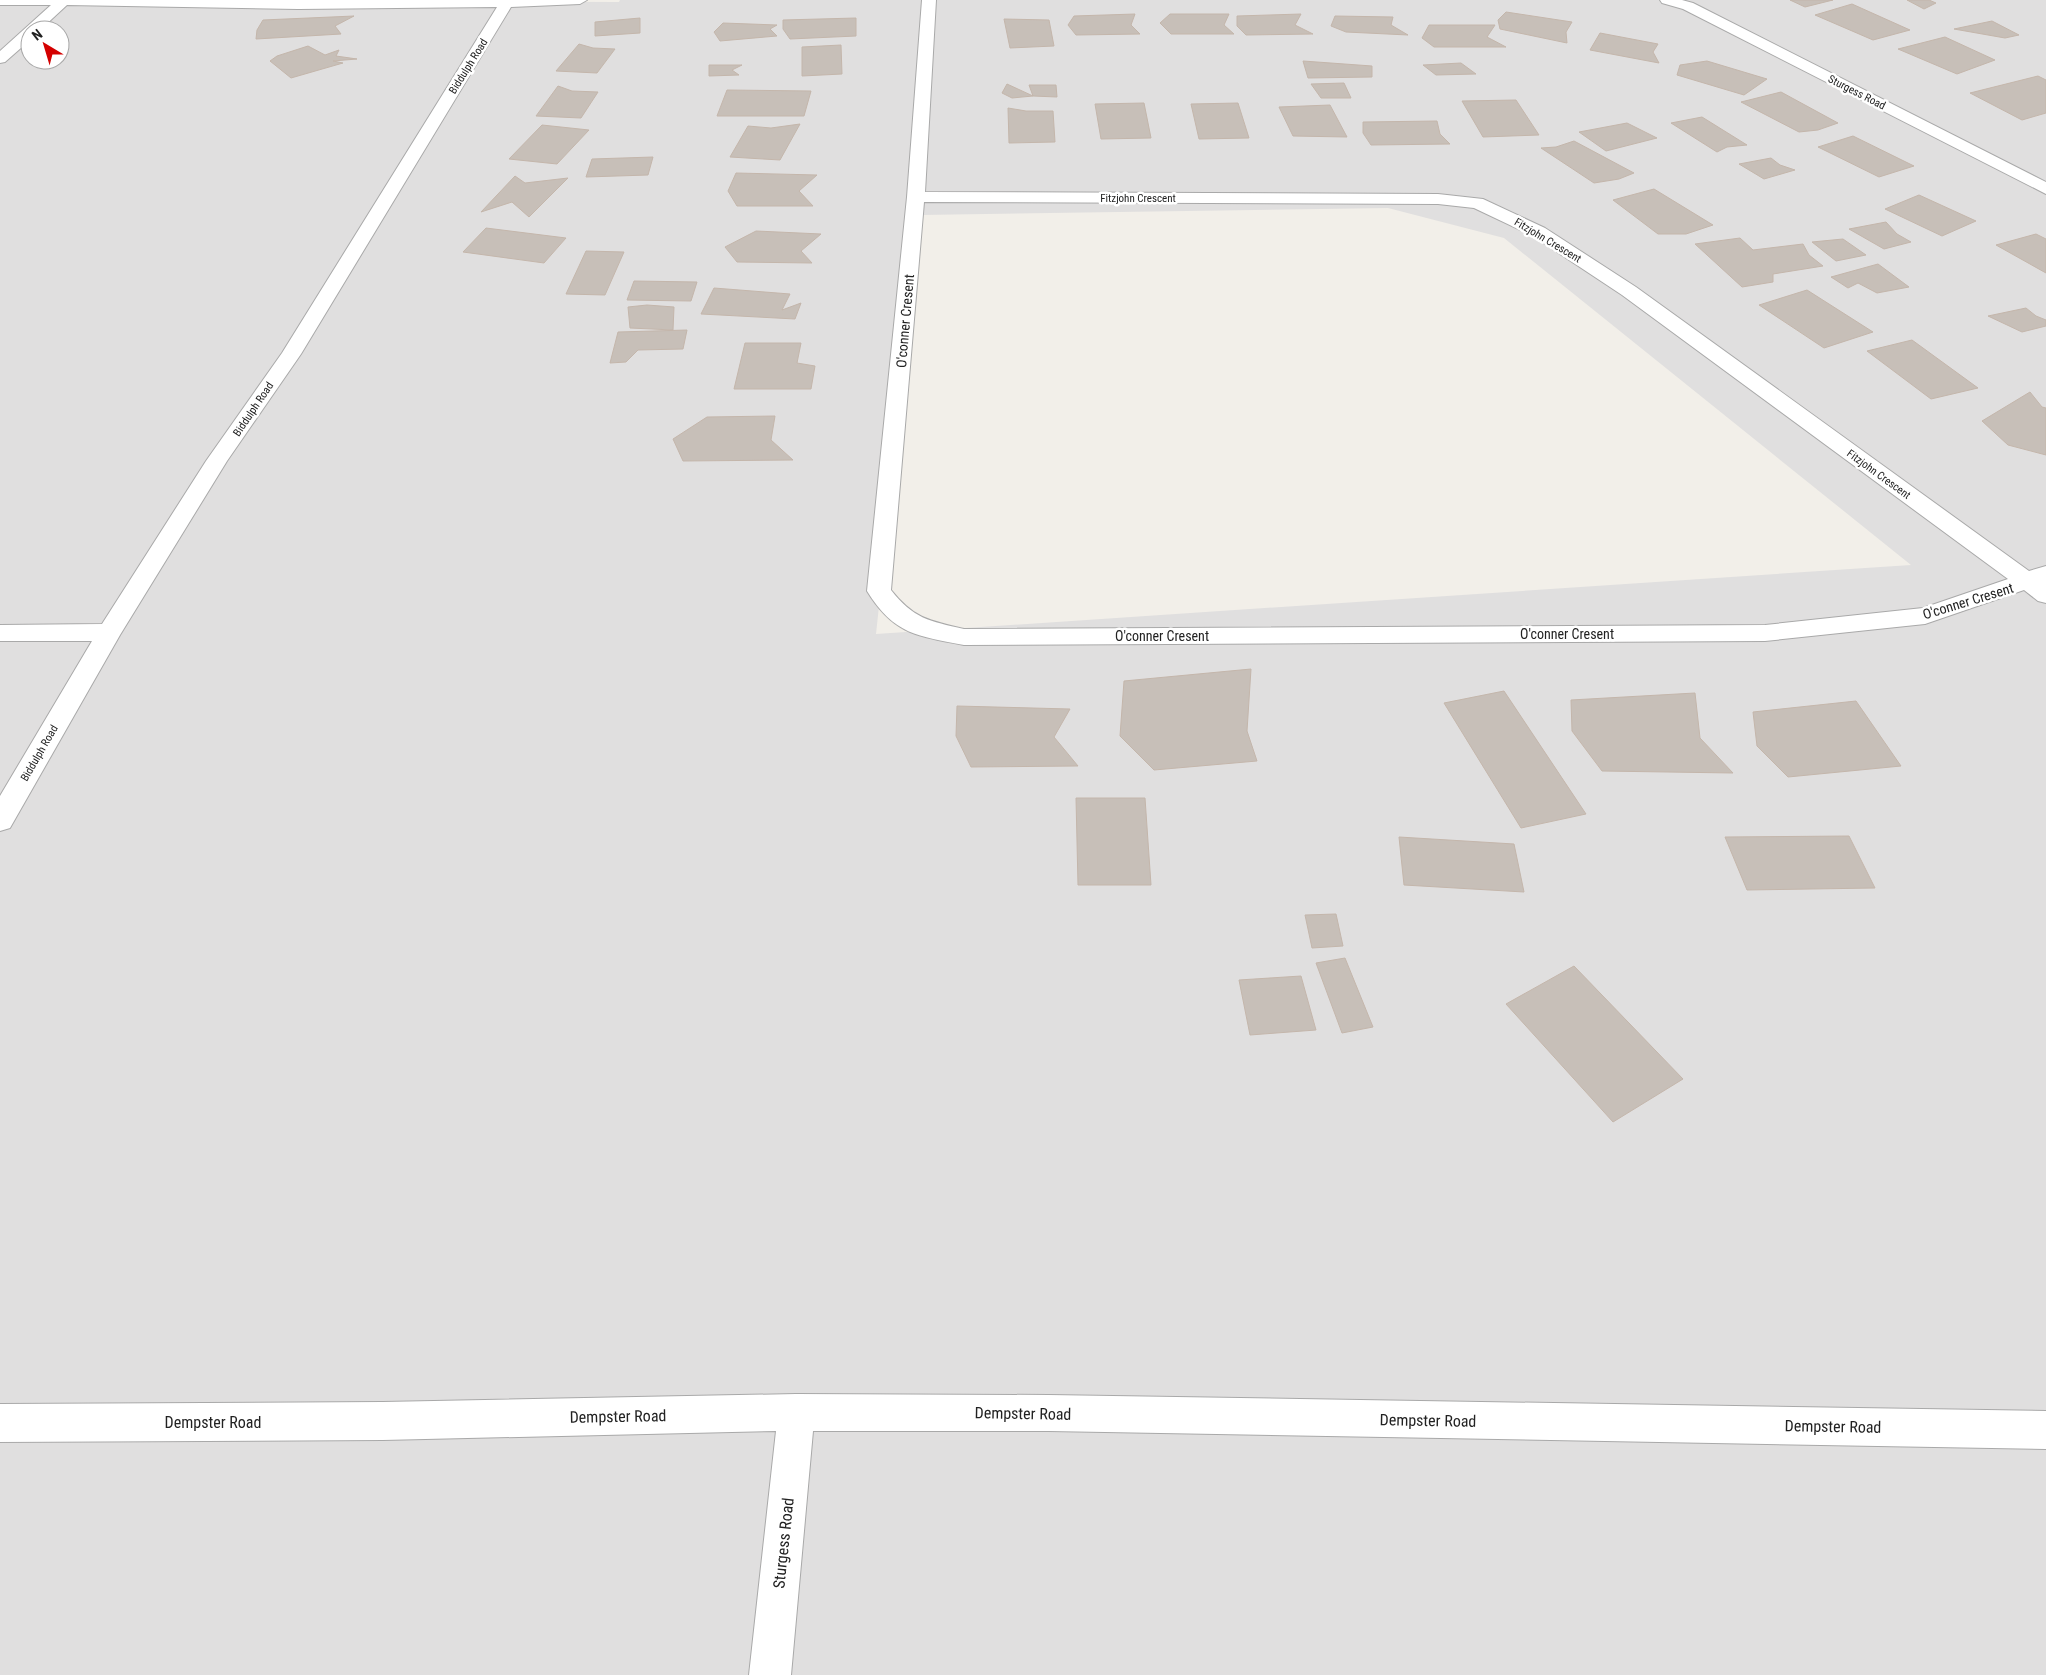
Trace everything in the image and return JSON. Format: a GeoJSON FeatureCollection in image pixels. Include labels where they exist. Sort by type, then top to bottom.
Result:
{"type":"FeatureCollection","features":[{"type":"Feature","properties":{"kind":"street"},"geometry":{"type":"LineString","coordinates":[[0,1],[65,0],[259,5],[580,0]]}},
{"type":"Feature","properties":{"kind":"street"},"geometry":{"type":"LineString","coordinates":[[43,20],[65,0]]}},
{"type":"Feature","properties":{"kind":"street","name":"O'conner Cresent"},"geometry":{"type":"LineString","coordinates":[[929,0],[916,197],[879,591],[896,613],[921,628],[964,637],[1765,633],[1925,616],[2036,578]]}},
{"type":"Feature","properties":{"kind":"street","name":"Sturgess Road"},"geometry":{"type":"LineString","coordinates":[[1667,0],[1688,6],[2046,189]]}},
{"type":"Feature","properties":{"kind":"street","name":"Biddulph Road"},"geometry":{"type":"LineString","coordinates":[[0,820],[109,632],[218,461],[291,354],[507,2]]}},
{"type":"Feature","properties":{"kind":"street"},"geometry":{"type":"LineString","coordinates":[[0,59],[20,41]]}},
{"type":"Feature","properties":{"kind":"street","name":"Fitzjohn Crescent"},"geometry":{"type":"LineString","coordinates":[[916,197],[1438,199],[1477,203],[1539,232],[1629,291],[2036,578],[2046,596]]}},
{"type":"Feature","properties":{"kind":"street"},"geometry":{"type":"LineString","coordinates":[[0,633],[109,632]]}},
{"type":"Feature","properties":{"kind":"street","name":"Sturgess Road"},"geometry":{"type":"LineString","coordinates":[[770,1675],[796,1412]]}},
{"type":"Feature","properties":{"kind":"street","name":"Dempster Road"},"geometry":{"type":"LineString","coordinates":[[0,1423],[383,1421],[796,1412],[1068,1414],[2046,1430]]}},
{"type":"Feature","properties":{"kind":"shaded area"},"geometry":{"type":"Polygon","coordinates":[[[0,0],[619,2],[620,0],[2046,0],[2046,1675],[0,1675],[0,0]],[[1388,208],[921,215],[876,634],[1911,565],[1504,238],[1388,208]]]}},
{"type":"Feature","properties":{"kind":"building"},"geometry":{"type":"Polygon","coordinates":[[[1790,0],[1833,0],[1805,7],[1790,0]]]}},
{"type":"Feature","properties":{"kind":"building"},"geometry":{"type":"Polygon","coordinates":[[[1907,0],[1929,0],[1936,3],[1924,9],[1907,0]]]}},
{"type":"Feature","properties":{"kind":"building"},"geometry":{"type":"Polygon","coordinates":[[[1852,4],[1910,30],[1873,40],[1815,15],[1852,4]]]}},
{"type":"Feature","properties":{"kind":"building"},"geometry":{"type":"Polygon","coordinates":[[[1506,12],[1572,22],[1566,32],[1567,43],[1500,29],[1498,20],[1506,12]]]}},
{"type":"Feature","properties":{"kind":"building"},"geometry":{"type":"Polygon","coordinates":[[[1135,14],[1131,25],[1140,34],[1076,35],[1068,25],[1074,16],[1135,14]]]}},
{"type":"Feature","properties":{"kind":"building"},"geometry":{"type":"Polygon","coordinates":[[[1170,14],[1229,14],[1224,25],[1234,34],[1171,34],[1160,23],[1170,14]]]}},
{"type":"Feature","properties":{"kind":"building"},"geometry":{"type":"Polygon","coordinates":[[[1301,14],[1295,25],[1313,34],[1246,35],[1237,26],[1237,16],[1301,14]]]}},
{"type":"Feature","properties":{"kind":"building"},"geometry":{"type":"Polygon","coordinates":[[[354,16],[335,26],[341,34],[256,39],[257,30],[263,20],[354,16]]]}},
{"type":"Feature","properties":{"kind":"building"},"geometry":{"type":"Polygon","coordinates":[[[1335,16],[1393,17],[1391,25],[1408,35],[1346,32],[1331,26],[1335,16]]]}},
{"type":"Feature","properties":{"kind":"building"},"geometry":{"type":"Polygon","coordinates":[[[640,18],[640,33],[595,36],[595,22],[640,18]]]}},
{"type":"Feature","properties":{"kind":"building"},"geometry":{"type":"Polygon","coordinates":[[[856,18],[856,36],[790,39],[783,29],[783,20],[856,18]]]}},
{"type":"Feature","properties":{"kind":"building"},"geometry":{"type":"Polygon","coordinates":[[[1004,19],[1049,20],[1054,46],[1010,48],[1004,19]]]}},
{"type":"Feature","properties":{"kind":"building"},"geometry":{"type":"Polygon","coordinates":[[[1992,21],[2019,35],[2005,38],[1954,29],[1992,21]]]}},
{"type":"Feature","properties":{"kind":"building"},"geometry":{"type":"Polygon","coordinates":[[[723,23],[777,25],[770,29],[777,36],[720,41],[714,32],[723,23]]]}},
{"type":"Feature","properties":{"kind":"building"},"geometry":{"type":"Polygon","coordinates":[[[1429,25],[1495,25],[1487,37],[1506,47],[1434,47],[1422,38],[1429,25]]]}},
{"type":"Feature","properties":{"kind":"building"},"geometry":{"type":"Polygon","coordinates":[[[1600,33],[1658,44],[1653,52],[1659,63],[1590,50],[1600,33]]]}},
{"type":"Feature","properties":{"kind":"building"},"geometry":{"type":"Polygon","coordinates":[[[1945,37],[1995,60],[1957,74],[1898,49],[1945,37]]]}},
{"type":"Feature","properties":{"kind":"building"},"geometry":{"type":"Polygon","coordinates":[[[579,44],[593,48],[615,49],[597,73],[556,71],[579,44]]]}},
{"type":"Feature","properties":{"kind":"building"},"geometry":{"type":"Polygon","coordinates":[[[841,45],[842,74],[802,76],[802,47],[841,45]]]}},
{"type":"Feature","properties":{"kind":"building"},"geometry":{"type":"Polygon","coordinates":[[[308,46],[325,55],[339,50],[336,56],[357,59],[333,61],[343,63],[291,78],[270,61],[277,56],[308,46]]]}},
{"type":"Feature","properties":{"kind":"building"},"geometry":{"type":"Polygon","coordinates":[[[1303,61],[1372,66],[1372,77],[1308,78],[1303,61]]]}},
{"type":"Feature","properties":{"kind":"building"},"geometry":{"type":"Polygon","coordinates":[[[1707,61],[1767,79],[1744,95],[1677,75],[1680,65],[1707,61]]]}},
{"type":"Feature","properties":{"kind":"building"},"geometry":{"type":"Polygon","coordinates":[[[1461,63],[1476,74],[1436,75],[1423,65],[1461,63]]]}},
{"type":"Feature","properties":{"kind":"building"},"geometry":{"type":"Polygon","coordinates":[[[709,65],[742,65],[732,70],[739,75],[709,76],[709,65]]]}},
{"type":"Feature","properties":{"kind":"building"},"geometry":{"type":"Polygon","coordinates":[[[2038,76],[2046,80],[2046,113],[2022,120],[1970,93],[2038,76]]]}},
{"type":"Feature","properties":{"kind":"building"},"geometry":{"type":"Polygon","coordinates":[[[1344,83],[1351,98],[1321,98],[1311,84],[1344,83]]]}},
{"type":"Feature","properties":{"kind":"building"},"geometry":{"type":"Polygon","coordinates":[[[1007,84],[1033,96],[1012,98],[1002,93],[1007,84]]]}},
{"type":"Feature","properties":{"kind":"building"},"geometry":{"type":"Polygon","coordinates":[[[1029,85],[1056,85],[1057,97],[1033,96],[1029,85]]]}},
{"type":"Feature","properties":{"kind":"building"},"geometry":{"type":"Polygon","coordinates":[[[558,86],[572,91],[598,92],[581,118],[536,116],[558,86]]]}},
{"type":"Feature","properties":{"kind":"building"},"geometry":{"type":"Polygon","coordinates":[[[727,90],[811,91],[804,116],[717,116],[727,90]]]}},
{"type":"Feature","properties":{"kind":"building"},"geometry":{"type":"Polygon","coordinates":[[[1781,92],[1838,123],[1818,130],[1799,132],[1741,102],[1781,92]]]}},
{"type":"Feature","properties":{"kind":"building"},"geometry":{"type":"Polygon","coordinates":[[[1516,100],[1539,135],[1483,137],[1462,101],[1516,100]]]}},
{"type":"Feature","properties":{"kind":"building"},"geometry":{"type":"Polygon","coordinates":[[[1144,103],[1151,138],[1101,139],[1095,104],[1144,103]]]}},
{"type":"Feature","properties":{"kind":"building"},"geometry":{"type":"Polygon","coordinates":[[[1238,103],[1249,138],[1199,139],[1191,104],[1238,103]]]}},
{"type":"Feature","properties":{"kind":"building"},"geometry":{"type":"Polygon","coordinates":[[[1330,105],[1347,137],[1293,136],[1279,107],[1330,105]]]}},
{"type":"Feature","properties":{"kind":"building"},"geometry":{"type":"Polygon","coordinates":[[[1008,108],[1026,111],[1053,111],[1055,142],[1009,143],[1008,108]]]}},
{"type":"Feature","properties":{"kind":"building"},"geometry":{"type":"Polygon","coordinates":[[[1702,117],[1747,145],[1727,147],[1717,152],[1671,123],[1702,117]]]}},
{"type":"Feature","properties":{"kind":"building"},"geometry":{"type":"Polygon","coordinates":[[[1437,121],[1440,134],[1450,144],[1371,145],[1363,133],[1363,122],[1437,121]]]}},
{"type":"Feature","properties":{"kind":"building"},"geometry":{"type":"Polygon","coordinates":[[[1627,123],[1657,138],[1606,151],[1579,132],[1627,123]]]}},
{"type":"Feature","properties":{"kind":"building"},"geometry":{"type":"Polygon","coordinates":[[[800,124],[780,160],[730,157],[748,126],[771,128],[800,124]]]}},
{"type":"Feature","properties":{"kind":"building"},"geometry":{"type":"Polygon","coordinates":[[[542,125],[589,130],[557,164],[509,159],[542,125]]]}},
{"type":"Feature","properties":{"kind":"building"},"geometry":{"type":"Polygon","coordinates":[[[1853,136],[1914,166],[1879,177],[1818,147],[1853,136]]]}},
{"type":"Feature","properties":{"kind":"building"},"geometry":{"type":"Polygon","coordinates":[[[1574,141],[1634,173],[1619,179],[1594,183],[1541,148],[1556,147],[1574,141]]]}},
{"type":"Feature","properties":{"kind":"building"},"geometry":{"type":"Polygon","coordinates":[[[653,157],[648,175],[586,177],[592,159],[653,157]]]}},
{"type":"Feature","properties":{"kind":"building"},"geometry":{"type":"Polygon","coordinates":[[[1771,158],[1780,165],[1795,170],[1764,179],[1739,164],[1771,158]]]}},
{"type":"Feature","properties":{"kind":"building"},"geometry":{"type":"Polygon","coordinates":[[[736,173],[817,175],[799,191],[813,206],[737,206],[728,191],[736,173]]]}},
{"type":"Feature","properties":{"kind":"building"},"geometry":{"type":"Polygon","coordinates":[[[515,176],[525,183],[568,178],[529,217],[512,202],[481,212],[515,176]]]}},
{"type":"Feature","properties":{"kind":"building"},"geometry":{"type":"Polygon","coordinates":[[[1654,189],[1713,225],[1686,234],[1658,234],[1613,200],[1654,189]]]}},
{"type":"Feature","properties":{"kind":"building"},"geometry":{"type":"Polygon","coordinates":[[[1919,195],[1976,221],[1942,236],[1885,209],[1919,195]]]}},
{"type":"Feature","properties":{"kind":"building"},"geometry":{"type":"Polygon","coordinates":[[[1886,222],[1897,234],[1911,242],[1884,249],[1849,229],[1886,222]]]}},
{"type":"Feature","properties":{"kind":"building"},"geometry":{"type":"Polygon","coordinates":[[[486,228],[566,238],[544,263],[463,252],[486,228]]]}},
{"type":"Feature","properties":{"kind":"building"},"geometry":{"type":"Polygon","coordinates":[[[756,231],[821,234],[801,251],[812,263],[737,262],[725,247],[756,231]]]}},
{"type":"Feature","properties":{"kind":"building"},"geometry":{"type":"Polygon","coordinates":[[[2036,234],[2046,239],[2046,273],[1996,245],[2036,234]]]}},
{"type":"Feature","properties":{"kind":"building"},"geometry":{"type":"Polygon","coordinates":[[[1740,238],[1753,250],[1803,244],[1809,255],[1823,266],[1773,274],[1773,282],[1742,287],[1695,244],[1740,238]]]}},
{"type":"Feature","properties":{"kind":"building"},"geometry":{"type":"Polygon","coordinates":[[[1843,239],[1866,255],[1836,261],[1812,242],[1843,239]]]}},
{"type":"Feature","properties":{"kind":"building"},"geometry":{"type":"Polygon","coordinates":[[[586,251],[624,252],[605,295],[566,294],[586,251]]]}},
{"type":"Feature","properties":{"kind":"building"},"geometry":{"type":"Polygon","coordinates":[[[1878,264],[1909,287],[1877,293],[1858,283],[1848,288],[1831,277],[1878,264]]]}},
{"type":"Feature","properties":{"kind":"building"},"geometry":{"type":"Polygon","coordinates":[[[634,281],[697,282],[691,301],[627,300],[634,281]]]}},
{"type":"Feature","properties":{"kind":"building"},"geometry":{"type":"Polygon","coordinates":[[[714,288],[790,294],[782,310],[801,303],[795,319],[701,314],[714,288]]]}},
{"type":"Feature","properties":{"kind":"building"},"geometry":{"type":"Polygon","coordinates":[[[1807,290],[1873,332],[1824,348],[1759,305],[1807,290]]]}},
{"type":"Feature","properties":{"kind":"building"},"geometry":{"type":"Polygon","coordinates":[[[647,305],[674,307],[673,330],[630,328],[628,307],[647,305]]]}},
{"type":"Feature","properties":{"kind":"building"},"geometry":{"type":"Polygon","coordinates":[[[2026,308],[2036,316],[2046,320],[2046,326],[2022,332],[1988,316],[2026,308]]]}},
{"type":"Feature","properties":{"kind":"building"},"geometry":{"type":"Polygon","coordinates":[[[687,330],[683,349],[638,350],[626,362],[610,363],[618,332],[687,330]]]}},
{"type":"Feature","properties":{"kind":"building"},"geometry":{"type":"Polygon","coordinates":[[[1912,340],[1978,388],[1931,399],[1867,351],[1912,340]]]}},
{"type":"Feature","properties":{"kind":"building"},"geometry":{"type":"Polygon","coordinates":[[[745,343],[801,343],[797,363],[815,366],[811,389],[734,389],[745,343]]]}},
{"type":"Feature","properties":{"kind":"building"},"geometry":{"type":"Polygon","coordinates":[[[2030,392],[2042,407],[2046,408],[2046,455],[2008,445],[1982,421],[2030,392]]]}},
{"type":"Feature","properties":{"kind":"building"},"geometry":{"type":"Polygon","coordinates":[[[775,416],[771,440],[793,460],[683,461],[673,439],[707,417],[775,416]]]}},
{"type":"Feature","properties":{"kind":"building"},"geometry":{"type":"Polygon","coordinates":[[[1251,669],[1247,731],[1257,761],[1154,770],[1120,736],[1124,681],[1251,669]]]}},
{"type":"Feature","properties":{"kind":"building"},"geometry":{"type":"Polygon","coordinates":[[[1504,691],[1586,814],[1521,828],[1444,703],[1504,691]]]}},
{"type":"Feature","properties":{"kind":"building"},"geometry":{"type":"Polygon","coordinates":[[[1695,693],[1700,738],[1733,773],[1602,771],[1572,731],[1571,700],[1695,693]]]}},
{"type":"Feature","properties":{"kind":"building"},"geometry":{"type":"Polygon","coordinates":[[[1856,701],[1901,766],[1788,777],[1757,746],[1753,712],[1856,701]]]}},
{"type":"Feature","properties":{"kind":"building"},"geometry":{"type":"Polygon","coordinates":[[[957,706],[1070,709],[1054,737],[1078,766],[971,767],[956,736],[957,706]]]}},
{"type":"Feature","properties":{"kind":"building"},"geometry":{"type":"Polygon","coordinates":[[[1076,798],[1145,798],[1151,885],[1078,885],[1076,798]]]}},
{"type":"Feature","properties":{"kind":"building"},"geometry":{"type":"Polygon","coordinates":[[[1849,836],[1875,888],[1747,890],[1725,837],[1849,836]]]}},
{"type":"Feature","properties":{"kind":"building"},"geometry":{"type":"Polygon","coordinates":[[[1399,837],[1514,844],[1524,892],[1404,885],[1399,837]]]}},
{"type":"Feature","properties":{"kind":"building"},"geometry":{"type":"Polygon","coordinates":[[[1336,914],[1343,946],[1312,948],[1305,915],[1336,914]]]}},
{"type":"Feature","properties":{"kind":"building"},"geometry":{"type":"Polygon","coordinates":[[[1345,958],[1373,1027],[1342,1033],[1316,963],[1345,958]]]}},
{"type":"Feature","properties":{"kind":"building"},"geometry":{"type":"Polygon","coordinates":[[[1574,966],[1683,1079],[1613,1122],[1506,1004],[1574,966]]]}},
{"type":"Feature","properties":{"kind":"building"},"geometry":{"type":"Polygon","coordinates":[[[1301,976],[1316,1030],[1250,1035],[1239,980],[1301,976]]]}}]}
